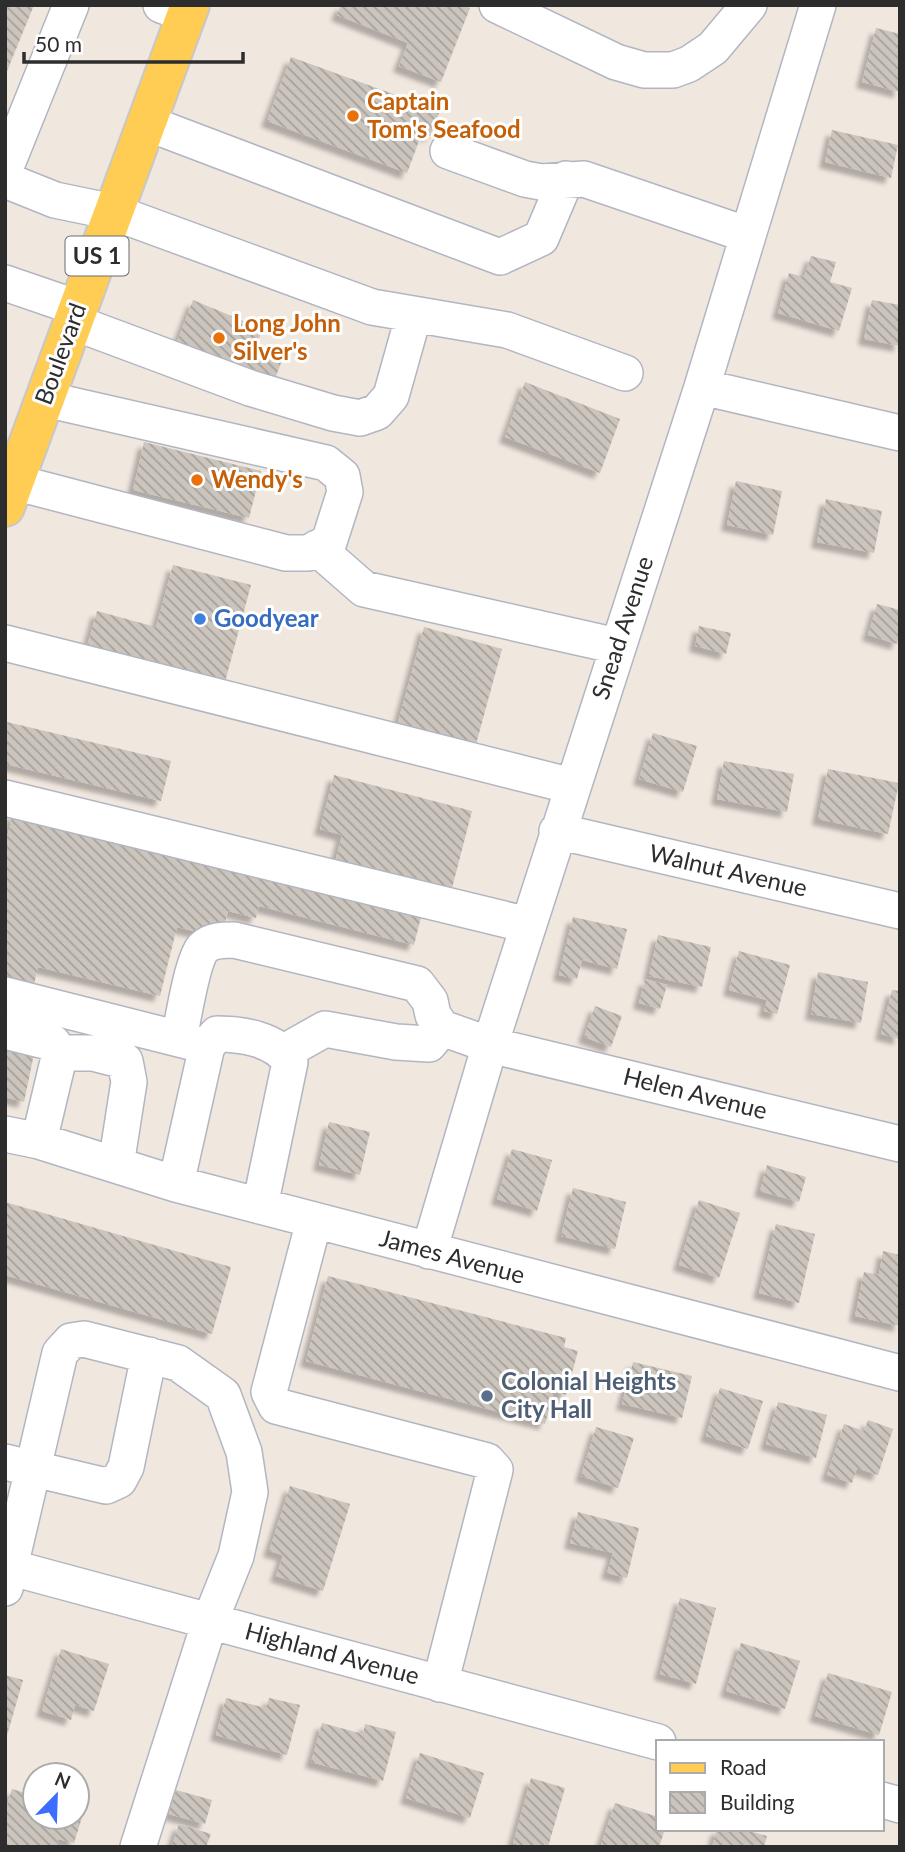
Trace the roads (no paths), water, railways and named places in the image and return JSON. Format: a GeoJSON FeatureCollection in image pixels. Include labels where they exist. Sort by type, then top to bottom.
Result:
{"type":"FeatureCollection","features":[{"type":"Feature","properties":{"kind":"main road","name":"Boulevard"},"geometry":{"type":"LineString","coordinates":[[10,494],[147,123],[179,8]]}},
{"type":"Feature","properties":{"kind":"street"},"geometry":{"type":"LineString","coordinates":[[5,169],[71,5]]}},
{"type":"Feature","properties":{"kind":"street"},"geometry":{"type":"LineString","coordinates":[[497,5],[617,62],[644,70],[673,70],[689,64],[712,48],[749,5]]}},
{"type":"Feature","properties":{"kind":"street","name":"Snead Avenue"},"geometry":{"type":"LineString","coordinates":[[429,1251],[490,1045],[702,387],[818,5]]}},
{"type":"Feature","properties":{"kind":"street"},"geometry":{"type":"LineString","coordinates":[[147,123],[499,257],[541,238],[566,179]]}},
{"type":"Feature","properties":{"kind":"street"},"geometry":{"type":"LineString","coordinates":[[448,151],[525,179],[541,182],[584,179],[748,235]]}},
{"type":"Feature","properties":{"kind":"street"},"geometry":{"type":"LineString","coordinates":[[5,180],[55,200],[113,212],[372,307],[507,330],[625,373]]}},
{"type":"Feature","properties":{"kind":"street"},"geometry":{"type":"LineString","coordinates":[[5,283],[250,388],[333,413],[360,418],[377,412],[391,396],[414,314]]}},
{"type":"Feature","properties":{"kind":"street"},"geometry":{"type":"LineString","coordinates":[[702,387],[900,433]]}},
{"type":"Feature","properties":{"kind":"street"},"geometry":{"type":"LineString","coordinates":[[10,494],[286,553],[308,554],[329,542],[345,492],[342,476],[326,463],[45,399]]}},
{"type":"Feature","properties":{"kind":"street"},"geometry":{"type":"LineString","coordinates":[[317,548],[364,589],[617,646]]}},
{"type":"Feature","properties":{"kind":"street"},"geometry":{"type":"LineString","coordinates":[[5,643],[572,786]]}},
{"type":"Feature","properties":{"kind":"street"},"geometry":{"type":"LineString","coordinates":[[5,799],[528,925]]}},
{"type":"Feature","properties":{"kind":"street","name":"Walnut Avenue"},"geometry":{"type":"LineString","coordinates":[[557,831],[900,911]]}},
{"type":"Feature","properties":{"kind":"street"},"geometry":{"type":"LineString","coordinates":[[176,1184],[193,1042],[193,974],[202,949],[218,940],[234,940],[417,984],[430,1001],[433,1015],[442,1028],[429,1044],[396,1042],[325,1029],[284,1052]]}},
{"type":"Feature","properties":{"kind":"street"},"geometry":{"type":"LineString","coordinates":[[5,995],[193,1042],[217,1034],[234,1034],[272,1045],[284,1052],[290,1062],[260,1206]]}},
{"type":"Feature","properties":{"kind":"street","name":"Helen Avenue"},"geometry":{"type":"LineString","coordinates":[[442,1028],[490,1045],[900,1144]]}},
{"type":"Feature","properties":{"kind":"street"},"geometry":{"type":"LineString","coordinates":[[5,1031],[53,1043],[60,1053],[39,1141]]}},
{"type":"Feature","properties":{"kind":"street"},"geometry":{"type":"LineString","coordinates":[[60,1053],[93,1053],[125,1061],[129,1082],[116,1165]]}},
{"type":"Feature","properties":{"kind":"street","name":"James Avenue"},"geometry":{"type":"LineString","coordinates":[[5,1134],[39,1141],[176,1184],[314,1221],[900,1373]]}},
{"type":"Feature","properties":{"kind":"street"},"geometry":{"type":"LineString","coordinates":[[314,1221],[269,1392],[276,1406],[487,1461],[495,1470],[440,1684]]}},
{"type":"Feature","properties":{"kind":"street"},"geometry":{"type":"LineString","coordinates":[[7,1574],[19,1466],[60,1353],[71,1341],[84,1339],[178,1363],[223,1395],[244,1452],[250,1492],[236,1556],[210,1621],[138,1847]]}},
{"type":"Feature","properties":{"kind":"street"},"geometry":{"type":"LineString","coordinates":[[19,1466],[106,1486],[120,1480],[126,1467],[149,1355]]}},
{"type":"Feature","properties":{"kind":"street","name":"Highland Avenue"},"geometry":{"type":"LineString","coordinates":[[7,1574],[210,1621],[656,1741]]}},
{"type":"Feature","properties":{"kind":"place","name":"Captain Tom's Seafood"},"geometry":{"type":"Point","coordinates":[353,116]}},
{"type":"Feature","properties":{"kind":"place","name":"Long John Silver's"},"geometry":{"type":"Point","coordinates":[219,338]}},
{"type":"Feature","properties":{"kind":"place","name":"Wendy's"},"geometry":{"type":"Point","coordinates":[197,480]}},
{"type":"Feature","properties":{"kind":"place","name":"Goodyear"},"geometry":{"type":"Point","coordinates":[200,619]}},
{"type":"Feature","properties":{"kind":"place","name":"Colonial Heights City Hall"},"geometry":{"type":"Point","coordinates":[487,1396]}}]}
